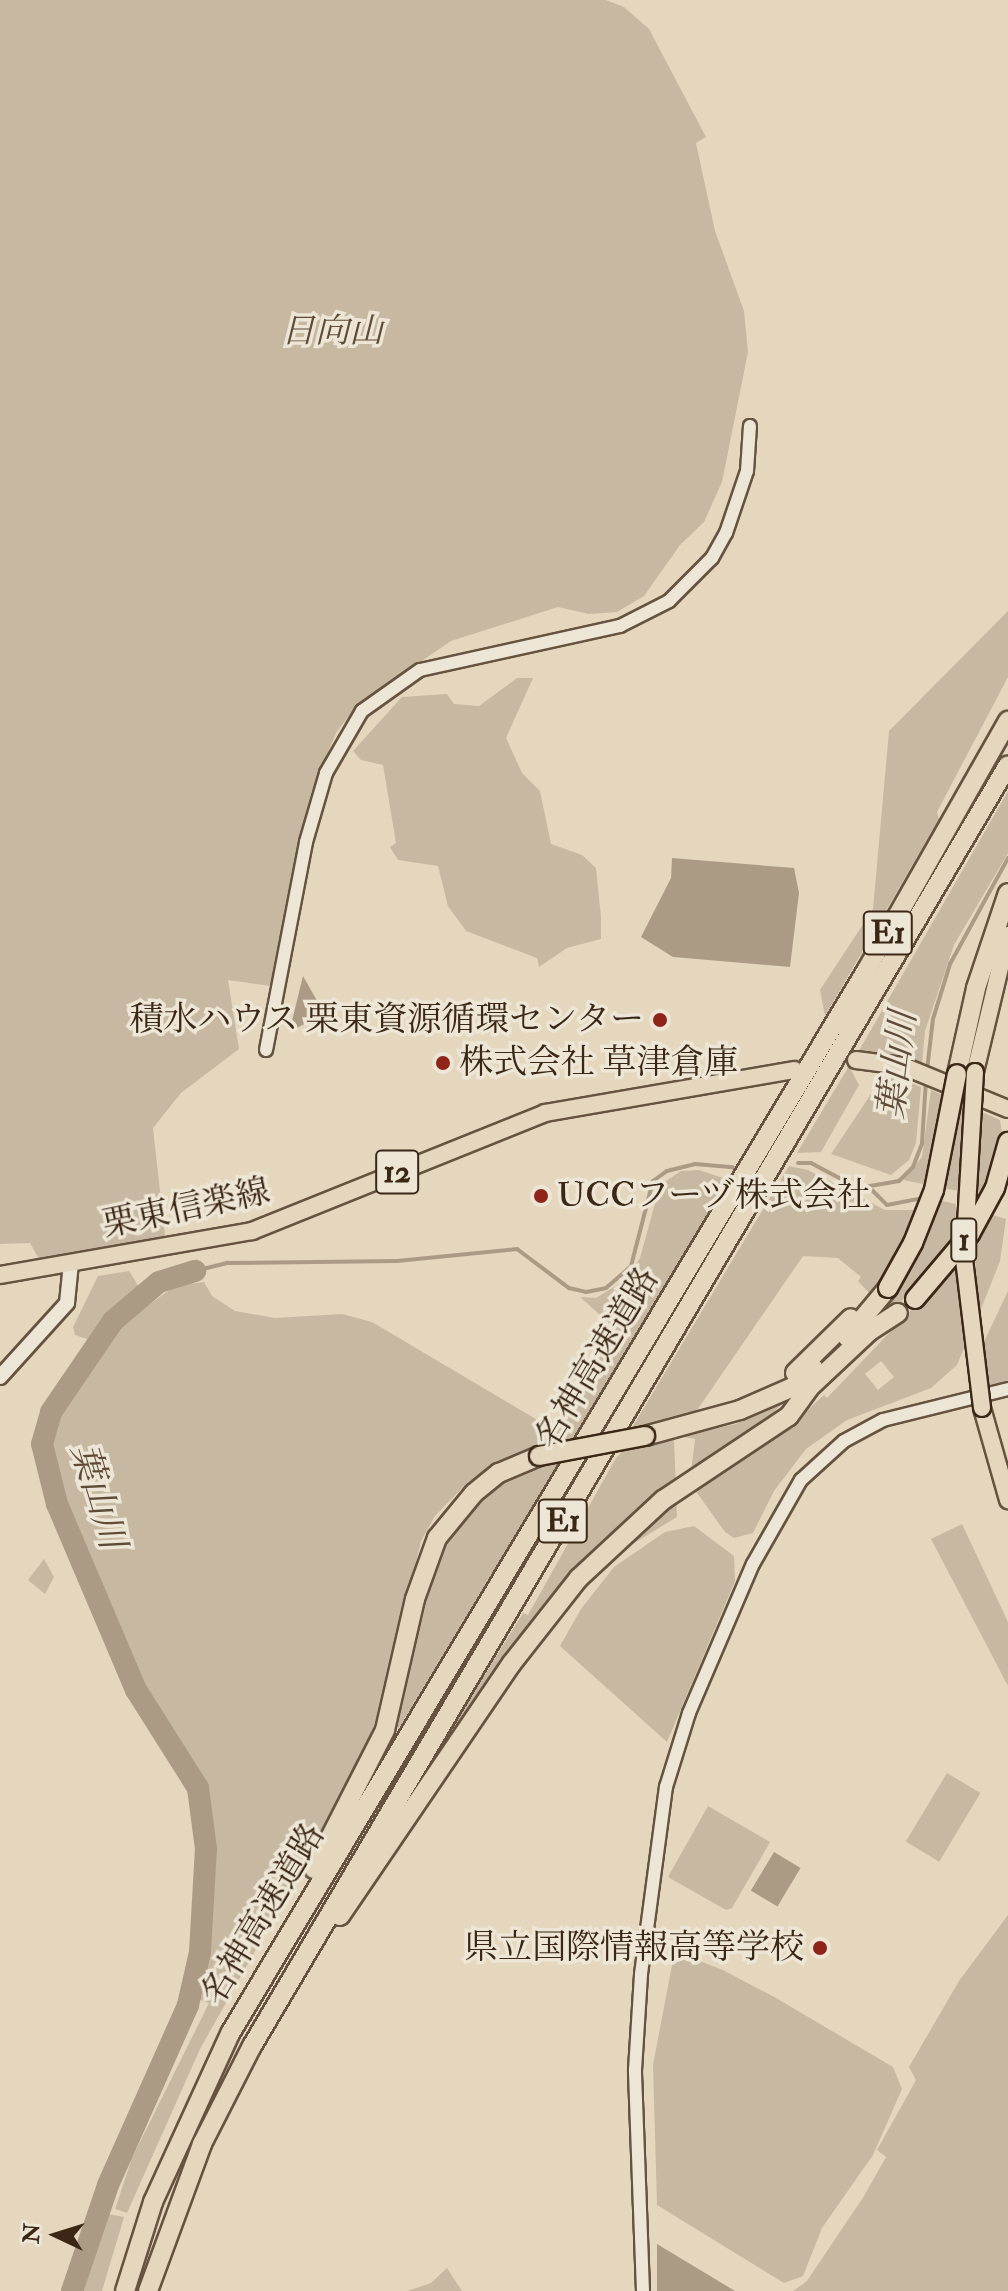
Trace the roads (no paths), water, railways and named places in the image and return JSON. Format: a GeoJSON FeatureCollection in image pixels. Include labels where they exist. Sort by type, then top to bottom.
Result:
{"type":"FeatureCollection","features":[{"type":"Feature","properties":{"kind":"highway","name":"名神高速道路"},"geometry":{"type":"LineString","coordinates":[[125,2291],[169,2162],[231,2032],[858,984],[1008,721]]}},
{"type":"Feature","properties":{"kind":"highway","name":"名神高速道路"},"geometry":{"type":"LineString","coordinates":[[148,2291],[202,2144],[299,1963],[1008,765]]}},
{"type":"Feature","properties":{"kind":"highway"},"geometry":{"type":"LineString","coordinates":[[231,2032],[385,1730],[415,1599],[437,1538],[453,1514],[486,1483],[539,1456],[645,1436],[767,1399],[802,1380],[882,1295],[913,1243],[934,1190],[966,1073],[976,988],[1008,893]]}},
{"type":"Feature","properties":{"kind":"highway"},"geometry":{"type":"LineString","coordinates":[[299,1963],[346,1909],[461,1737],[579,1578],[663,1500],[789,1416],[809,1388],[870,1331],[915,1299],[970,1234],[995,1188],[1008,1142]]}},
{"type":"Feature","properties":{"kind":"main road","name":"1"},"geometry":{"type":"LineString","coordinates":[[1008,935],[966,1073],[964,1259],[982,1408],[1008,1500]]}},
{"type":"Feature","properties":{"kind":"main road"},"geometry":{"type":"LineString","coordinates":[[856,1060],[917,1071],[1008,1109]]}},
{"type":"Feature","properties":{"kind":"main road","name":"栗東信楽線"},"geometry":{"type":"LineString","coordinates":[[0,1275],[252,1231],[545,1113],[794,1070]]}},
{"type":"Feature","properties":{"kind":"main road"},"geometry":{"type":"LineString","coordinates":[[0,1377],[67,1303],[71,1263]]}},
{"type":"Feature","properties":{"kind":"street"},"geometry":{"type":"LineString","coordinates":[[266,1050],[306,842],[326,773],[362,711],[420,670],[620,626],[669,601],[712,558],[726,533],[747,471],[750,426]]}},
{"type":"Feature","properties":{"kind":"street"},"geometry":{"type":"LineString","coordinates":[[643,2291],[635,2086],[641,1974],[662,1811],[689,1713],[778,1512],[815,1466],[844,1441],[883,1420],[1008,1389]]}},
{"type":"Feature","properties":{"kind":"waterway","name":"葉山川"},"geometry":{"type":"LineString","coordinates":[[927,1070],[933,1019],[950,964],[1008,858]]}},
{"type":"Feature","properties":{"kind":"waterway","name":"葉山川"},"geometry":{"type":"LineString","coordinates":[[798,1163],[811,1163],[858,1188],[899,1181],[913,1167],[922,1143],[926,1079]]}},
{"type":"Feature","properties":{"kind":"waterway","name":"葉山川"},"geometry":{"type":"LineString","coordinates":[[195,1271],[228,1263],[397,1261],[517,1249],[569,1288],[586,1292],[606,1288],[631,1266],[653,1181],[667,1171],[695,1164],[733,1167]]}},
{"type":"Feature","properties":{"kind":"waterway"},"geometry":{"type":"LineString","coordinates":[[872,1190],[887,1205],[922,1198]]}},
{"type":"Feature","properties":{"kind":"waterway","name":"葉山川"},"geometry":{"type":"LineString","coordinates":[[72,2291],[108,2185],[188,2005],[200,1952],[206,1849],[198,1788],[136,1690],[57,1504],[42,1444],[51,1412],[113,1321],[159,1282],[195,1271]]}},
{"type":"Feature","properties":{"kind":"place","name":"積水ハウス 栗東資源循環センター"},"geometry":{"type":"Point","coordinates":[660,1020]}},
{"type":"Feature","properties":{"kind":"place","name":"株式会社 草津倉庫"},"geometry":{"type":"Point","coordinates":[443,1063]}},
{"type":"Feature","properties":{"kind":"place","name":"UCCフーヅ株式会社"},"geometry":{"type":"Point","coordinates":[541,1196]}},
{"type":"Feature","properties":{"kind":"place","name":"県立国際情報高等学校"},"geometry":{"type":"Point","coordinates":[820,1948]}},
{"type":"Feature","properties":{"kind":"park label","name":"日向山"},"geometry":{"type":"Point","coordinates":[332,332]}}]}
